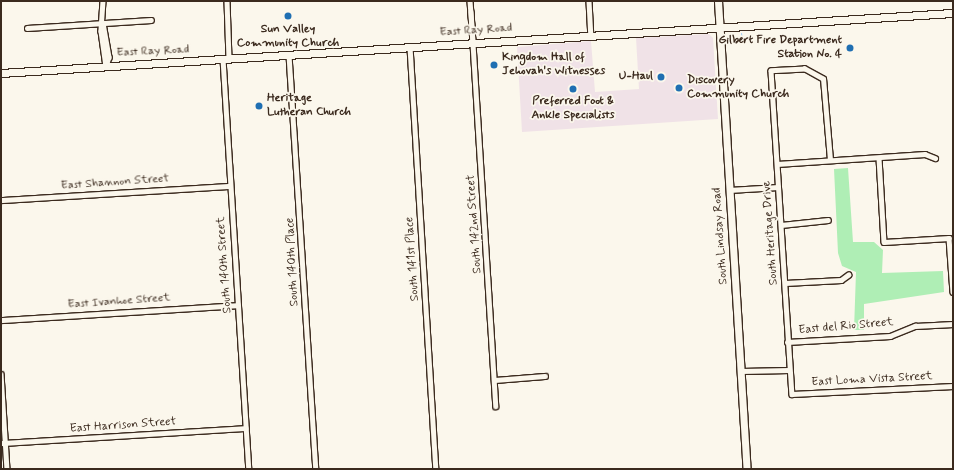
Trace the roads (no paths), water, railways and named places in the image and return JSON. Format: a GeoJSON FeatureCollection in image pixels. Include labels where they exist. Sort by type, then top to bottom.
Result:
{"type":"FeatureCollection","features":[{"type":"Feature","properties":{"kind":"main road","name":"South Lindsay Road"},"geometry":{"type":"LineString","coordinates":[[718,1],[747,469]]}},
{"type":"Feature","properties":{"kind":"main road","name":"East Ray Road"},"geometry":{"type":"LineString","coordinates":[[1,73],[591,34],[953,13]]}},
{"type":"Feature","properties":{"kind":"street"},"geometry":{"type":"LineString","coordinates":[[103,1],[106,66]]}},
{"type":"Feature","properties":{"kind":"street","name":"South 140th Street"},"geometry":{"type":"LineString","coordinates":[[227,1],[226,59],[230,186],[249,469]]}},
{"type":"Feature","properties":{"kind":"street","name":"South 142nd Street"},"geometry":{"type":"LineString","coordinates":[[470,1],[496,406]]}},
{"type":"Feature","properties":{"kind":"street"},"geometry":{"type":"LineString","coordinates":[[589,1],[591,34]]}},
{"type":"Feature","properties":{"kind":"street"},"geometry":{"type":"LineString","coordinates":[[27,28],[151,20]]}},
{"type":"Feature","properties":{"kind":"street","name":"South 141st Place"},"geometry":{"type":"LineString","coordinates":[[410,47],[436,469]]}},
{"type":"Feature","properties":{"kind":"street","name":"South 140th Place"},"geometry":{"type":"LineString","coordinates":[[289,54],[316,469]]}},
{"type":"Feature","properties":{"kind":"street","name":"South Heritage Drive"},"geometry":{"type":"LineString","coordinates":[[792,394],[787,342],[785,283],[771,71],[805,69],[823,79],[830,160]]}},
{"type":"Feature","properties":{"kind":"street"},"geometry":{"type":"LineString","coordinates":[[777,164],[925,154],[935,158]]}},
{"type":"Feature","properties":{"kind":"street"},"geometry":{"type":"LineString","coordinates":[[879,158],[884,242],[949,238],[953,292]]}},
{"type":"Feature","properties":{"kind":"street","name":"East Shannon Street"},"geometry":{"type":"LineString","coordinates":[[1,200],[230,186]]}},
{"type":"Feature","properties":{"kind":"street"},"geometry":{"type":"LineString","coordinates":[[729,190],[778,187]]}},
{"type":"Feature","properties":{"kind":"street"},"geometry":{"type":"LineString","coordinates":[[781,225],[828,220]]}},
{"type":"Feature","properties":{"kind":"street"},"geometry":{"type":"LineString","coordinates":[[785,283],[841,280],[848,275]]}},
{"type":"Feature","properties":{"kind":"street","name":"East Ivanhoe Street"},"geometry":{"type":"LineString","coordinates":[[1,320],[238,305]]}},
{"type":"Feature","properties":{"kind":"street","name":"East del Rio Street"},"geometry":{"type":"LineString","coordinates":[[787,342],[890,336],[915,326],[953,324]]}},
{"type":"Feature","properties":{"kind":"street"},"geometry":{"type":"LineString","coordinates":[[740,371],[789,370]]}},
{"type":"Feature","properties":{"kind":"street"},"geometry":{"type":"LineString","coordinates":[[1,374],[3,443],[7,469]]}},
{"type":"Feature","properties":{"kind":"street"},"geometry":{"type":"LineString","coordinates":[[494,380],[545,376]]}},
{"type":"Feature","properties":{"kind":"street","name":"East Loma Vista Street"},"geometry":{"type":"LineString","coordinates":[[792,394],[953,386]]}},
{"type":"Feature","properties":{"kind":"street","name":"East Harrison Street"},"geometry":{"type":"LineString","coordinates":[[3,443],[246,428]]}},
{"type":"Feature","properties":{"kind":"waterway"},"geometry":{"type":"LineString","coordinates":[[741,33],[742,38]]}},
{"type":"Feature","properties":{"kind":"place","name":"Sun Valley Community Church"},"geometry":{"type":"Point","coordinates":[288,16]}},
{"type":"Feature","properties":{"kind":"place","name":"Gilbert Fire Department Station No. 4"},"geometry":{"type":"Point","coordinates":[850,48]}},
{"type":"Feature","properties":{"kind":"place","name":"Kingdom Hall of Jehovah's Witnesses"},"geometry":{"type":"Point","coordinates":[494,65]}},
{"type":"Feature","properties":{"kind":"place","name":"U-Haul"},"geometry":{"type":"Point","coordinates":[661,77]}},
{"type":"Feature","properties":{"kind":"place","name":"Discovery Community Church"},"geometry":{"type":"Point","coordinates":[679,88]}},
{"type":"Feature","properties":{"kind":"place","name":"Preferred Foot & Ankle Specialists"},"geometry":{"type":"Point","coordinates":[573,89]}},
{"type":"Feature","properties":{"kind":"place","name":"Heritage Lutheran Church"},"geometry":{"type":"Point","coordinates":[259,106]}}]}
